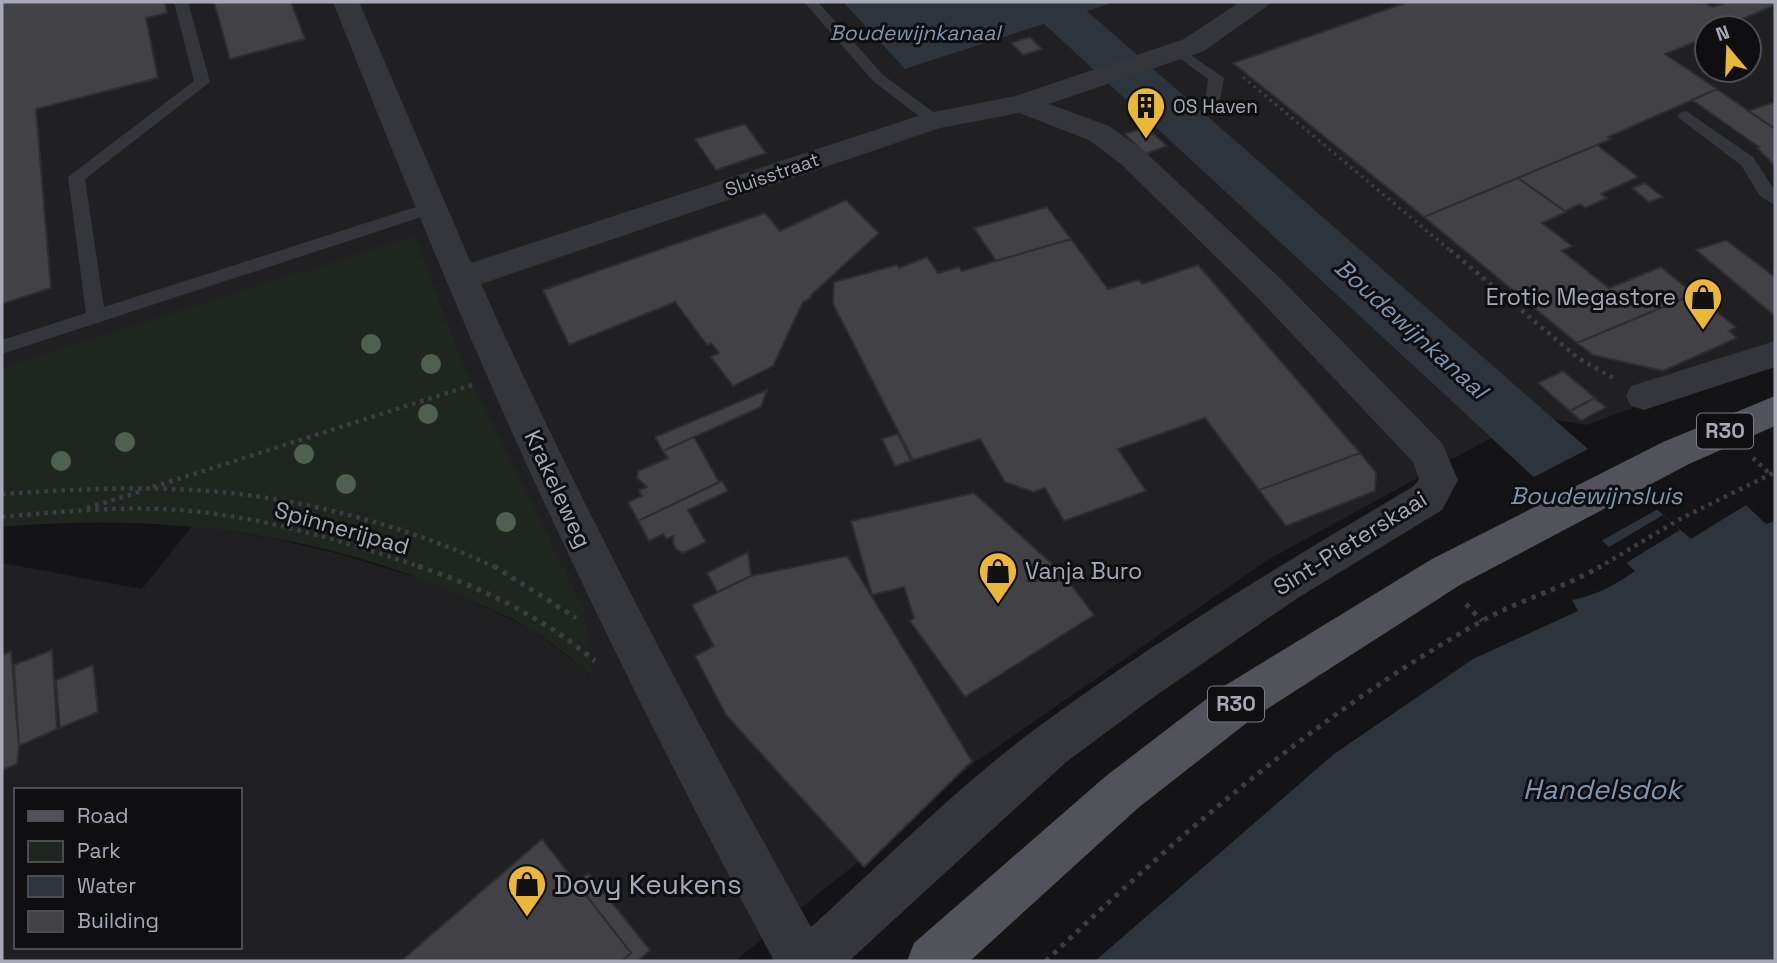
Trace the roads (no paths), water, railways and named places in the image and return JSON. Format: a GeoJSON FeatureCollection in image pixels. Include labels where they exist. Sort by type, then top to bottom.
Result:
{"type":"FeatureCollection","features":[{"type":"Feature","properties":{"kind":"main road","name":"R30"},"geometry":{"type":"LineString","coordinates":[[932,961],[1178,746],[1237,703],[1446,572],[1676,453],[1775,410]]}},
{"type":"Feature","properties":{"kind":"street","name":"Krakeleweg"},"geometry":{"type":"LineString","coordinates":[[346,2],[431,208],[560,496],[648,675],[802,961]]}},
{"type":"Feature","properties":{"kind":"street"},"geometry":{"type":"LineString","coordinates":[[1178,51],[1257,2]]}},
{"type":"Feature","properties":{"kind":"street","name":"Sluisstraat"},"geometry":{"type":"LineString","coordinates":[[462,278],[934,120],[1020,104],[1178,51]]}},
{"type":"Feature","properties":{"kind":"street","name":"Sint-Pieterskaai"},"geometry":{"type":"LineString","coordinates":[[812,961],[997,791],[1049,747],[1136,684],[1281,586],[1428,498],[1439,480],[1429,454],[1270,289],[1133,158],[1099,133],[1020,104]]}},
{"type":"Feature","properties":{"kind":"street"},"geometry":{"type":"LineString","coordinates":[[1644,396],[1775,354]]}},
{"type":"Feature","properties":{"kind":"lane"},"geometry":{"type":"LineString","coordinates":[[96,316],[76,177],[202,82],[181,2]]}},
{"type":"Feature","properties":{"kind":"lane"},"geometry":{"type":"LineString","coordinates":[[811,2],[878,78],[934,120]]}},
{"type":"Feature","properties":{"kind":"lane"},"geometry":{"type":"LineString","coordinates":[[1178,51],[1216,78],[1213,103]]}},
{"type":"Feature","properties":{"kind":"lane"},"geometry":{"type":"LineString","coordinates":[[1686,116],[1747,161],[1766,192],[1775,198]]}},
{"type":"Feature","properties":{"kind":"lane"},"geometry":{"type":"LineString","coordinates":[[2,346],[431,208]]}},
{"type":"Feature","properties":{"kind":"water","name":"Handelsdok"},"geometry":{"type":"Polygon","coordinates":[[[843,2],[1115,2],[1087,11],[1691,539],[1746,505],[1766,524],[1775,521],[1775,961],[1095,961],[1334,754],[1473,659],[1578,611],[1572,600],[1605,589],[1635,571],[1044,24],[905,69],[843,2]]]}},
{"type":"Feature","properties":{"kind":"place","name":"OS Haven"},"geometry":{"type":"Point","coordinates":[1146,140]}},
{"type":"Feature","properties":{"kind":"place","name":"Erotic Megastore"},"geometry":{"type":"Point","coordinates":[1703,331]}},
{"type":"Feature","properties":{"kind":"place","name":"Vanja Buro"},"geometry":{"type":"Point","coordinates":[998,605]}},
{"type":"Feature","properties":{"kind":"place","name":"Dovy Keukens"},"geometry":{"type":"Point","coordinates":[527,918]}},
{"type":"Feature","properties":{"kind":"water label","name":"Boudewijnkanaal"},"geometry":{"type":"Point","coordinates":[915,33]}},
{"type":"Feature","properties":{"kind":"water label","name":"Boudewijnkanaal"},"geometry":{"type":"Point","coordinates":[1411,329]}},
{"type":"Feature","properties":{"kind":"water label","name":"Boudewijnsluis"},"geometry":{"type":"Point","coordinates":[1596,496]}}]}
